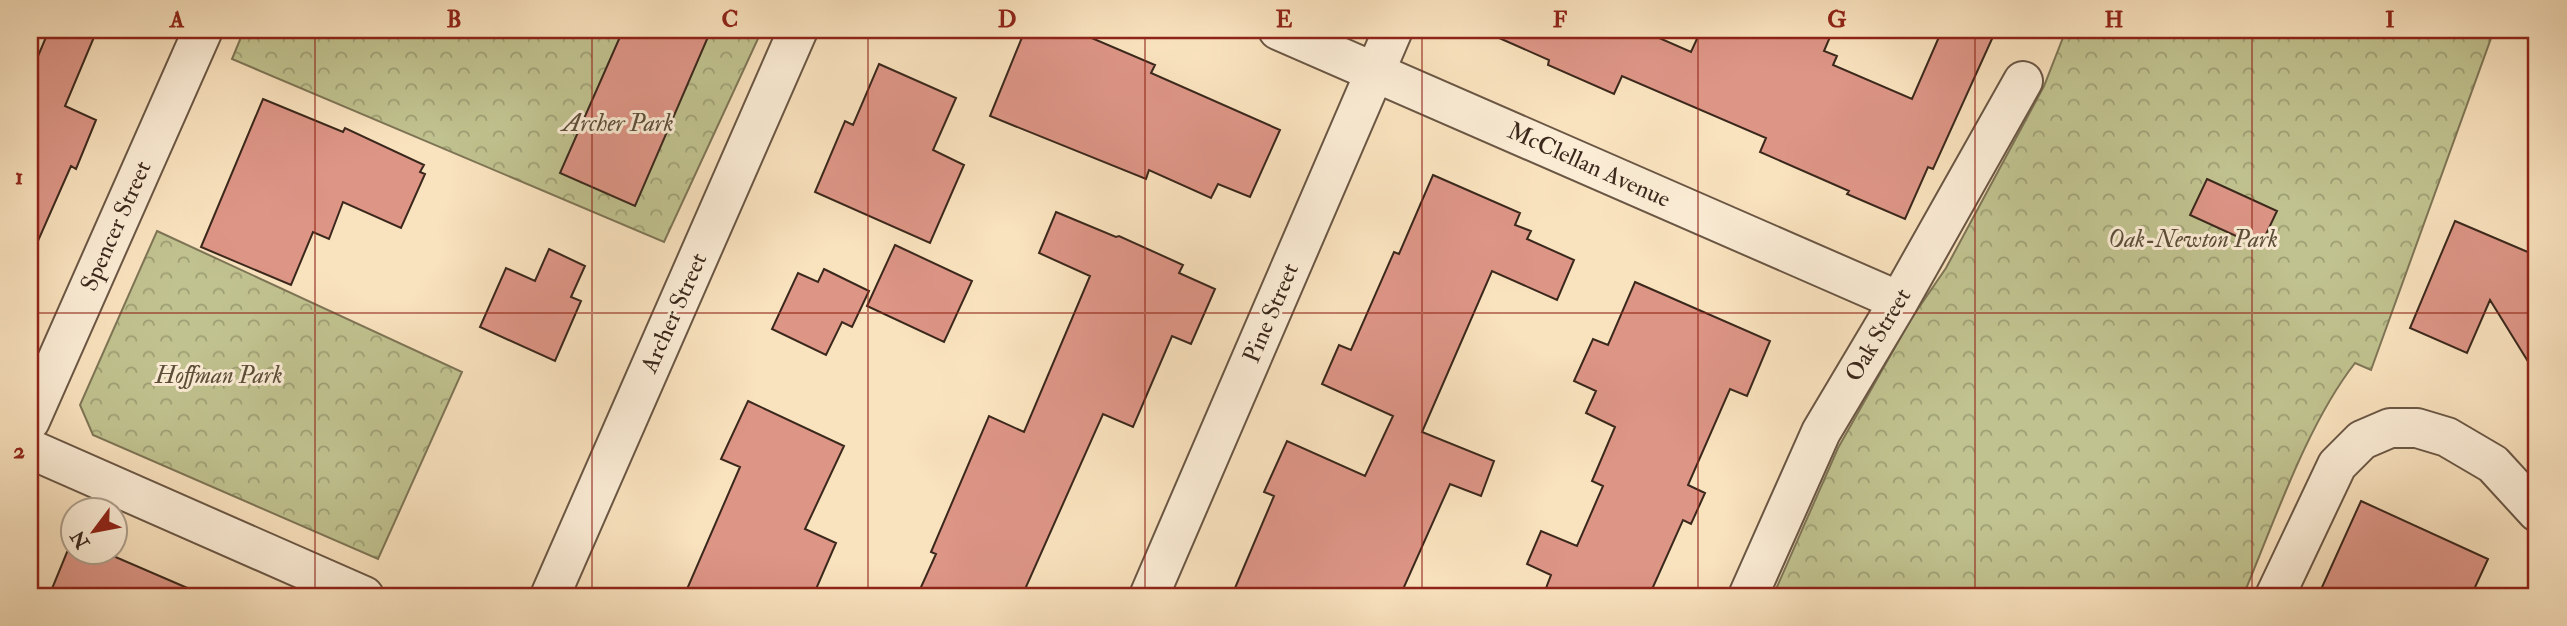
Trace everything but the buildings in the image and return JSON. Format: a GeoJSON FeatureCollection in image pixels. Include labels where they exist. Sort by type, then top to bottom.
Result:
{"type":"FeatureCollection","features":[{"type":"Feature","properties":{"kind":"street","name":"Spencer Street"},"geometry":{"type":"LineString","coordinates":[[30,421],[203,30]]}},
{"type":"Feature","properties":{"kind":"street","name":"Archer Street"},"geometry":{"type":"LineString","coordinates":[[550,596],[798,30]]}},
{"type":"Feature","properties":{"kind":"street","name":"McClellan Avenue"},"geometry":{"type":"LineString","coordinates":[[1278,30],[1899,301]]}},
{"type":"Feature","properties":{"kind":"street","name":"Pine Street"},"geometry":{"type":"LineString","coordinates":[[1149,596],[1393,30]]}},
{"type":"Feature","properties":{"kind":"street","name":"Oak Street"},"geometry":{"type":"LineString","coordinates":[[1748,596],[1821,432],[1899,301],[2023,81]]}},
{"type":"Feature","properties":{"kind":"street"},"geometry":{"type":"LineString","coordinates":[[2275,596],[2337,465],[2362,440],[2390,428],[2417,428],[2447,437],[2493,464],[2537,512]]}},
{"type":"Feature","properties":{"kind":"street"},"geometry":{"type":"LineString","coordinates":[[30,449],[364,596]]}},
{"type":"Feature","properties":{"kind":"green space","name":"Archer Park"},"geometry":{"type":"Polygon","coordinates":[[[244,30],[762,30],[664,242],[232,59],[244,30]]]}},
{"type":"Feature","properties":{"kind":"green space","name":"Oak-Newton Park"},"geometry":{"type":"Polygon","coordinates":[[[2066,30],[2494,30],[2371,370],[2355,363],[2321,416],[2292,476],[2243,596],[1773,596],[1838,448],[1911,319],[1946,268],[2044,86],[2066,30]]]}},
{"type":"Feature","properties":{"kind":"green space","name":"Hoffman Park"},"geometry":{"type":"Polygon","coordinates":[[[157,231],[462,372],[378,559],[93,435],[80,405],[157,231]]]}}]}
